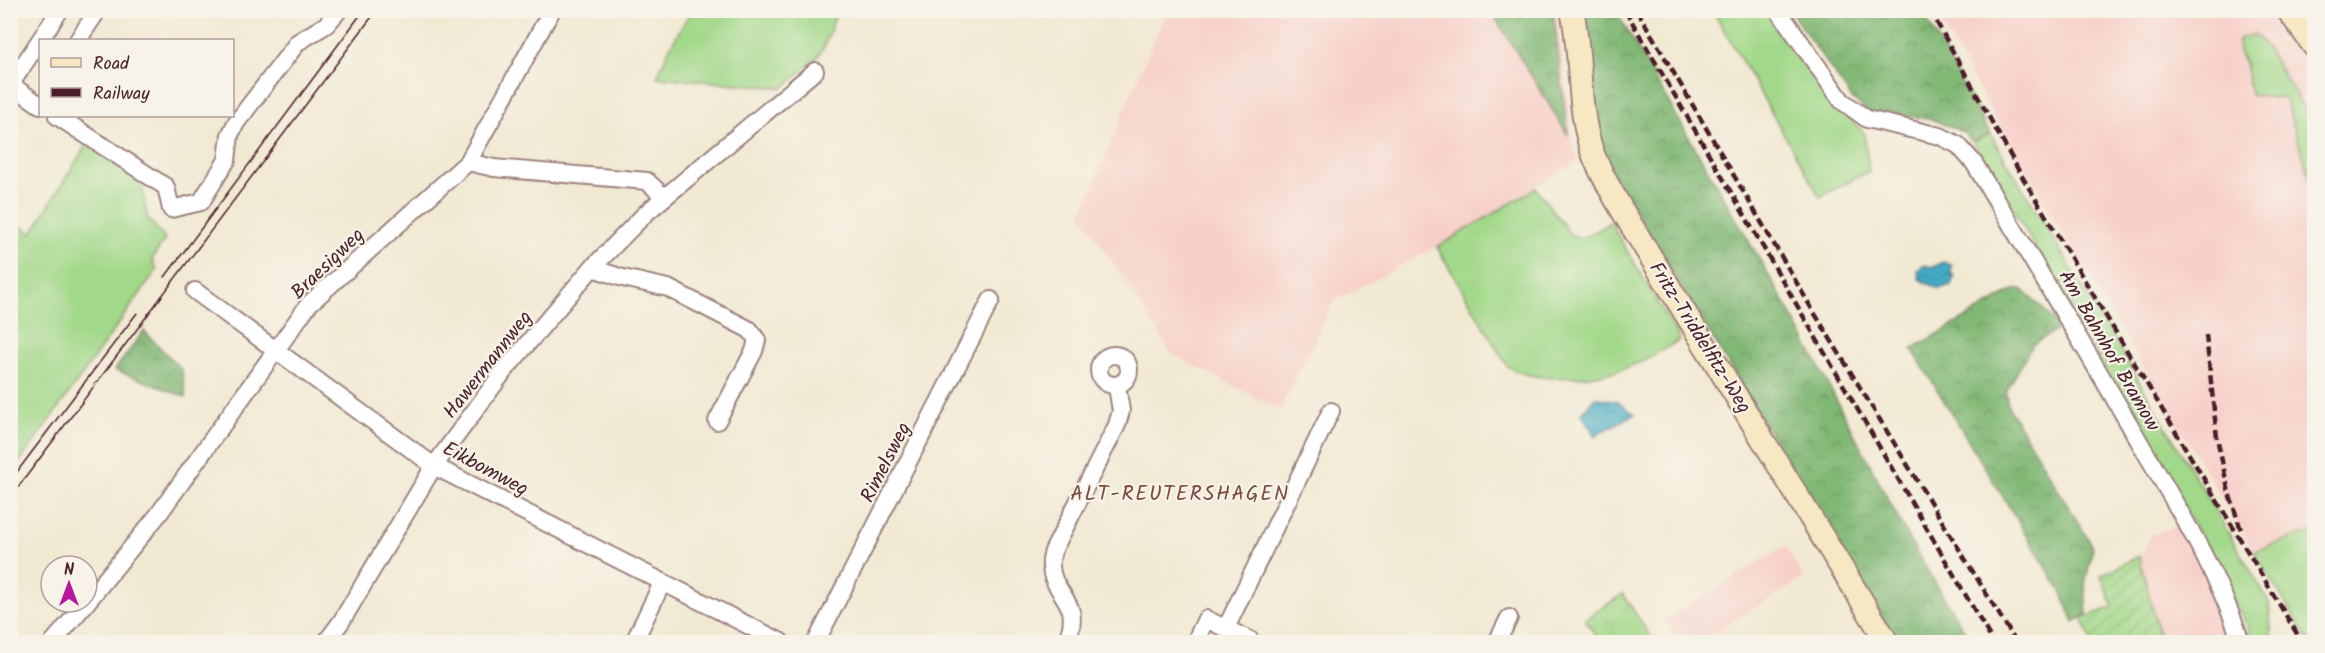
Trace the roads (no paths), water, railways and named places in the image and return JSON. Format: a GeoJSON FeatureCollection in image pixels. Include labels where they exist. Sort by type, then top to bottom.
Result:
{"type":"FeatureCollection","features":[{"type":"Feature","properties":{"kind":"street"},"geometry":{"type":"LineString","coordinates":[[40,39],[60,10]]}},
{"type":"Feature","properties":{"kind":"street"},"geometry":{"type":"LineString","coordinates":[[79,39],[98,10]]}},
{"type":"Feature","properties":{"kind":"street"},"geometry":{"type":"LineString","coordinates":[[59,117],[166,187],[171,209],[201,202],[227,160],[230,135],[236,123],[298,42],[326,25],[339,10]]}},
{"type":"Feature","properties":{"kind":"street","name":"Braesigweg"},"geometry":{"type":"LineString","coordinates":[[99,587],[158,515],[309,304],[468,162],[552,10]]}},
{"type":"Feature","properties":{"kind":"street","name":"Fritz-Triddelfitz-Weg"},"geometry":{"type":"LineString","coordinates":[[1572,10],[1585,123],[1599,168],[1622,210],[1887,642]]}},
{"type":"Feature","properties":{"kind":"street","name":"Am Bahnhof Bramow"},"geometry":{"type":"LineString","coordinates":[[1778,10],[1842,101],[1867,119],[1940,136],[1958,145],[1974,163],[2073,327],[2170,495],[2209,567],[2241,642]]}},
{"type":"Feature","properties":{"kind":"street"},"geometry":{"type":"LineString","coordinates":[[2288,10],[2314,46]]}},
{"type":"Feature","properties":{"kind":"street"},"geometry":{"type":"LineString","coordinates":[[39,41],[12,80],[39,102]]}},
{"type":"Feature","properties":{"kind":"street","name":"Hawermannweg"},"geometry":{"type":"LineString","coordinates":[[326,642],[434,466],[504,371],[592,268],[664,197],[815,71]]}},
{"type":"Feature","properties":{"kind":"street"},"geometry":{"type":"LineString","coordinates":[[468,162],[494,168],[647,181],[664,197]]}},
{"type":"Feature","properties":{"kind":"street"},"geometry":{"type":"LineString","coordinates":[[592,268],[668,288],[750,330],[757,340],[754,351],[717,421]]}},
{"type":"Feature","properties":{"kind":"street","name":"Eikbomweg"},"geometry":{"type":"LineString","coordinates":[[195,291],[434,466],[782,642]]}},
{"type":"Feature","properties":{"kind":"street","name":"Rimelsweg"},"geometry":{"type":"LineString","coordinates":[[816,642],[991,300]]}},
{"type":"Feature","properties":{"kind":"street"},"geometry":{"type":"LineString","coordinates":[[1065,642],[1072,621],[1070,607],[1053,577],[1051,566],[1053,551],[1117,425],[1121,411],[1117,386]]}},
{"type":"Feature","properties":{"kind":"street"},"geometry":{"type":"LineString","coordinates":[[1226,628],[1331,411]]}},
{"type":"Feature","properties":{"kind":"street"},"geometry":{"type":"LineString","coordinates":[[634,642],[662,583]]}},
{"type":"Feature","properties":{"kind":"street","name":"Braesigweg"},"geometry":{"type":"LineString","coordinates":[[53,642],[77,614]]}},
{"type":"Feature","properties":{"kind":"street"},"geometry":{"type":"LineString","coordinates":[[1497,642],[1509,618]]}},
{"type":"Feature","properties":{"kind":"street"},"geometry":{"type":"LineString","coordinates":[[1195,642],[1206,619],[1250,640],[1249,642]]}},
{"type":"Feature","properties":{"kind":"water"},"geometry":{"type":"Polygon","coordinates":[[[1943,262],[1952,265],[1951,272],[1954,277],[1951,285],[1939,289],[1919,279],[1918,270],[1923,265],[1934,267],[1943,262]]]}},
{"type":"Feature","properties":{"kind":"water"},"geometry":{"type":"Polygon","coordinates":[[[1595,397],[1616,401],[1635,414],[1595,436],[1581,413],[1595,397]]]}},
{"type":"Feature","properties":{"kind":"tram line"},"geometry":{"type":"LineString","coordinates":[[165,277],[364,10]]}},
{"type":"Feature","properties":{"kind":"tram line"},"geometry":{"type":"LineString","coordinates":[[10,498],[377,10]]}},
{"type":"Feature","properties":{"kind":"tram line"},"geometry":{"type":"LineString","coordinates":[[10,481],[137,313]]}},
{"type":"Feature","properties":{"kind":"railway"},"geometry":{"type":"LineString","coordinates":[[1625,10],[1993,642]]}},
{"type":"Feature","properties":{"kind":"railway"},"geometry":{"type":"LineString","coordinates":[[1637,10],[1812,309],[2016,642]]}},
{"type":"Feature","properties":{"kind":"railway"},"geometry":{"type":"LineString","coordinates":[[1930,10],[2020,173],[2302,642]]}},
{"type":"Feature","properties":{"kind":"railway"},"geometry":{"type":"LineString","coordinates":[[2206,335],[2217,438],[2229,493],[2241,530]]}},
{"type":"Feature","properties":{"kind":"district","name":"ALT-REUTERSHAGEN"},"geometry":{"type":"Point","coordinates":[1180,493]}}]}
